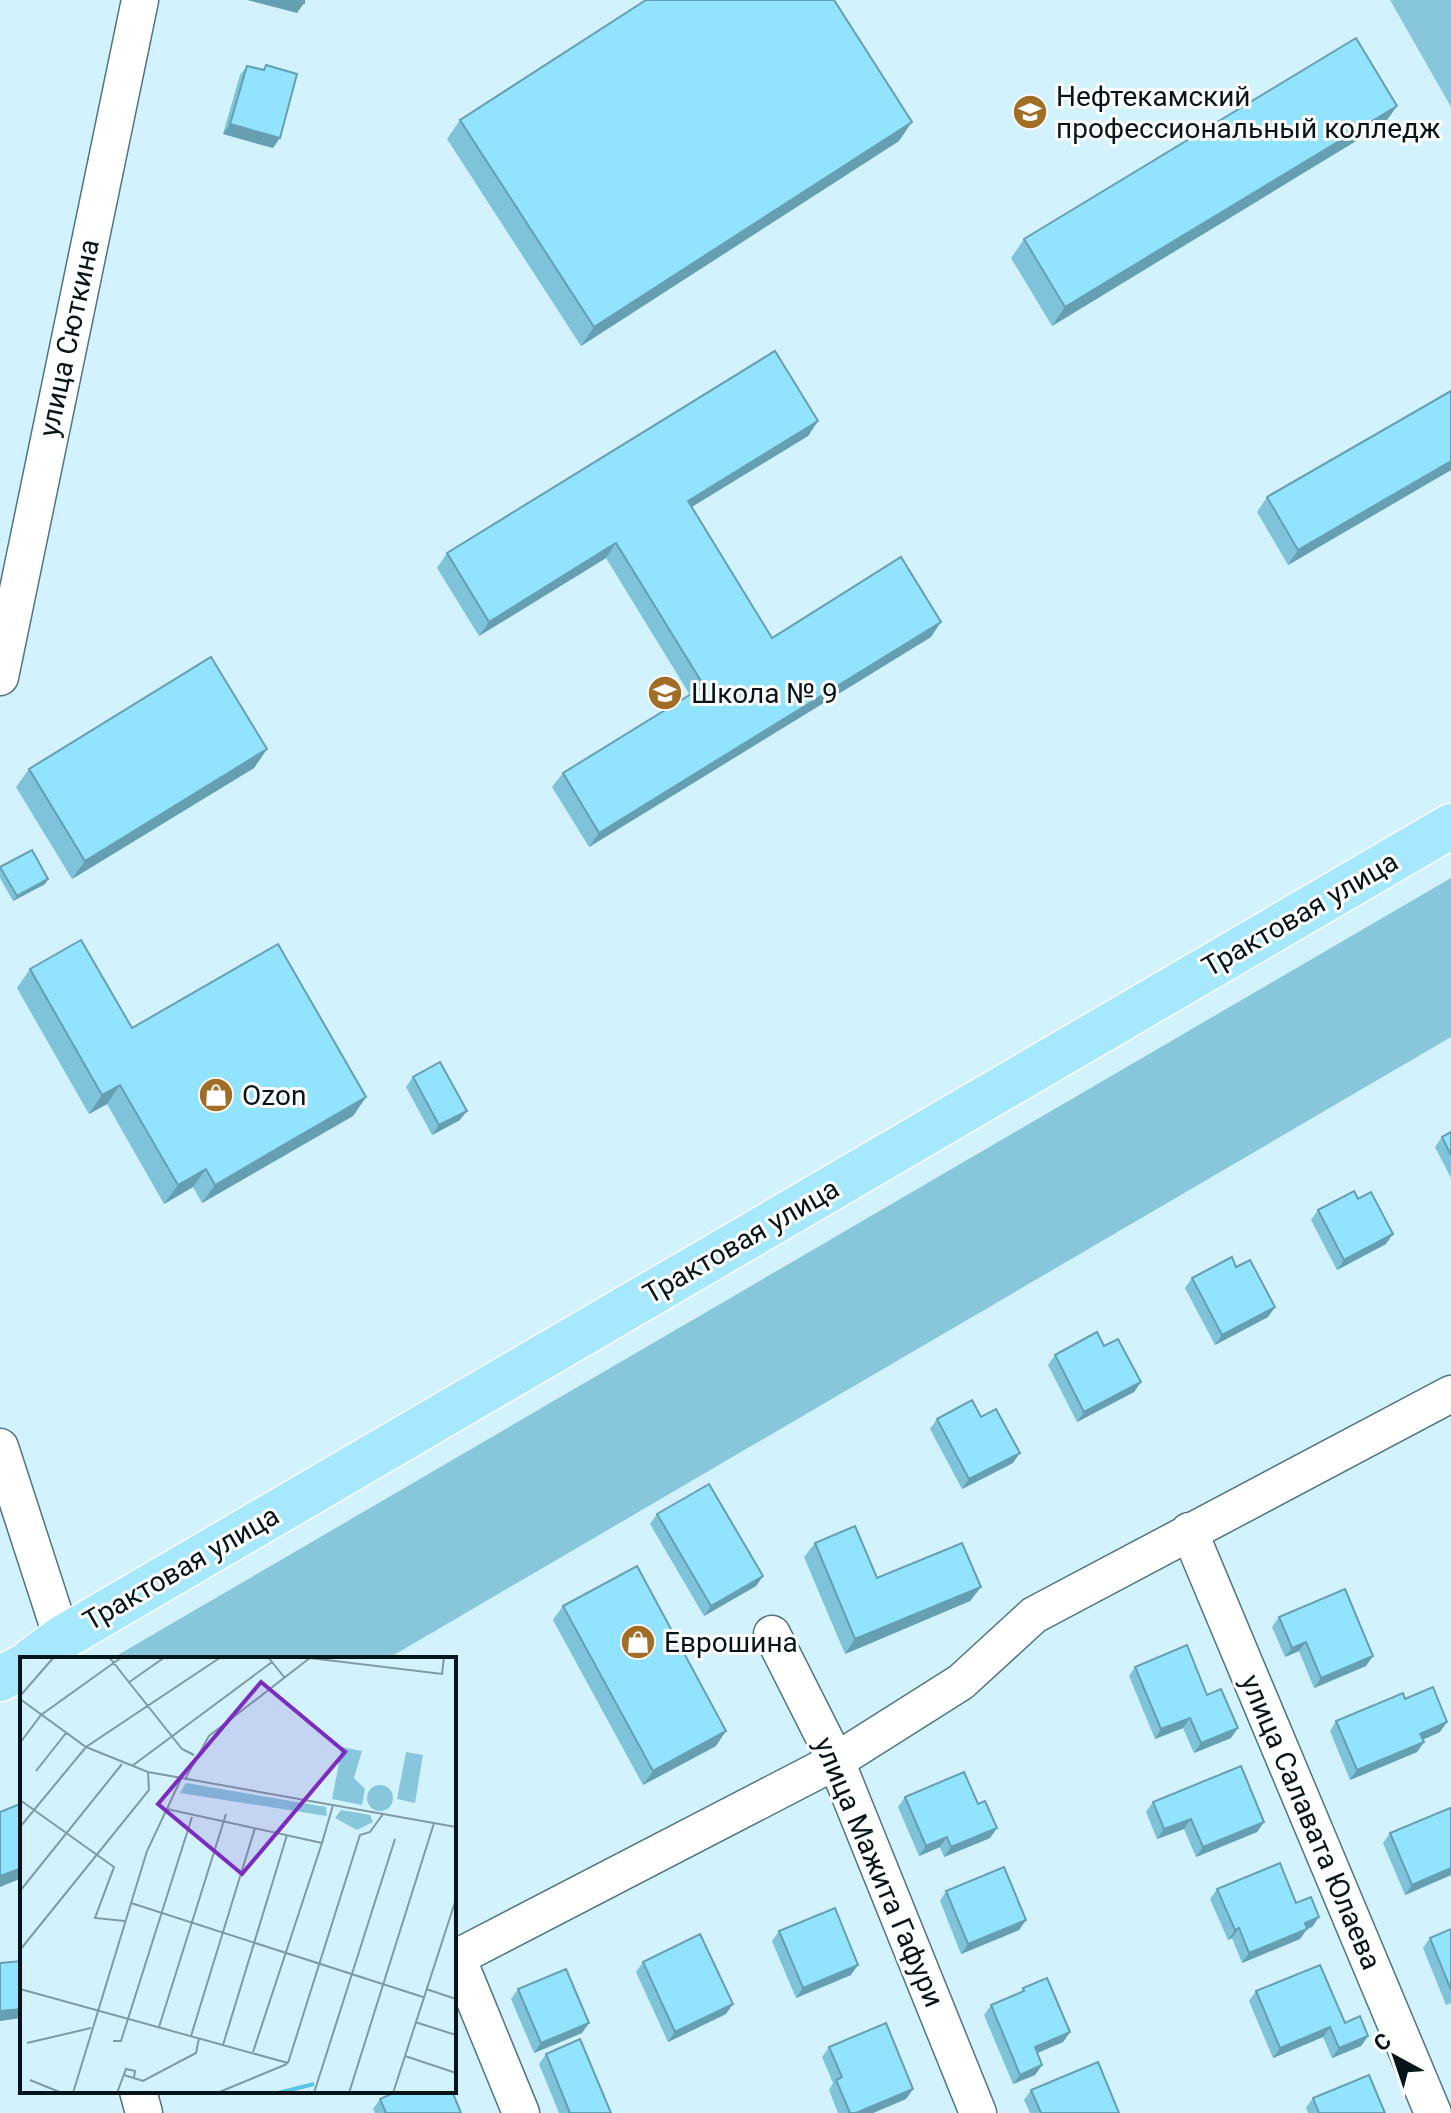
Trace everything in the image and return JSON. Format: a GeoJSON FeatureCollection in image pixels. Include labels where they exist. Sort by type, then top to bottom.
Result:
{"type":"FeatureCollection","features":[{"type":"Feature","properties":{"kind":"main road","name":"Трактовая улица"},"geometry":{"type":"LineString","coordinates":[[47,1648],[1451,826]]}},
{"type":"Feature","properties":{"kind":"main road"},"geometry":{"type":"LineString","coordinates":[[0,1679],[20,1668]]}},
{"type":"Feature","properties":{"kind":"street","name":"улица Сюткина"},"geometry":{"type":"LineString","coordinates":[[0,677],[140,0]]}},
{"type":"Feature","properties":{"kind":"street"},"geometry":{"type":"LineString","coordinates":[[521,2113],[456,1958],[836,1761],[961,1682],[1034,1615],[1451,1394]]}},
{"type":"Feature","properties":{"kind":"street"},"geometry":{"type":"LineString","coordinates":[[0,1447],[47,1648]]}},
{"type":"Feature","properties":{"kind":"street","name":"улица Салавата Юлаева"},"geometry":{"type":"LineString","coordinates":[[1189,1531],[1433,2113]]}},
{"type":"Feature","properties":{"kind":"street","name":"улица Мажита Гафури"},"geometry":{"type":"LineString","coordinates":[[772,1634],[836,1761],[978,2113]]}},
{"type":"Feature","properties":{"kind":"street"},"geometry":{"type":"LineString","coordinates":[[139,2093],[144,2113]]}},
{"type":"Feature","properties":{"kind":"shaded area"},"geometry":{"type":"Polygon","coordinates":[[[1390,0],[1451,0],[1451,107],[1390,0]]]}},
{"type":"Feature","properties":{"kind":"shaded area"},"geometry":{"type":"Polygon","coordinates":[[[1451,878],[1451,1037],[390,1657],[114,1657],[1451,878]]]}},
{"type":"Feature","properties":{"kind":"building"},"geometry":{"type":"Polygon","coordinates":[[[646,0],[834,0],[912,122],[594,327],[460,120],[646,0]]]}},
{"type":"Feature","properties":{"kind":"building"},"geometry":{"type":"Polygon","coordinates":[[[1356,38],[1397,106],[1065,307],[1024,239],[1356,38]]]}},
{"type":"Feature","properties":{"kind":"building"},"geometry":{"type":"Polygon","coordinates":[[[266,65],[297,74],[280,138],[230,124],[247,66],[264,70],[266,65]]]}},
{"type":"Feature","properties":{"kind":"building"},"geometry":{"type":"Polygon","coordinates":[[[775,351],[818,421],[688,501],[772,638],[901,557],[941,622],[599,833],[563,773],[704,686],[616,543],[489,622],[447,553],[775,351]]]}},
{"type":"Feature","properties":{"kind":"building"},"geometry":{"type":"Polygon","coordinates":[[[1451,391],[1451,461],[1298,550],[1267,497],[1451,391]]]}},
{"type":"Feature","properties":{"kind":"building"},"geometry":{"type":"Polygon","coordinates":[[[211,657],[267,749],[85,861],[29,769],[211,657]]]}},
{"type":"Feature","properties":{"kind":"building"},"geometry":{"type":"Polygon","coordinates":[[[32,850],[48,879],[17,896],[0,867],[32,850]]]}},
{"type":"Feature","properties":{"kind":"building"},"geometry":{"type":"Polygon","coordinates":[[[81,940],[132,1028],[278,944],[366,1097],[215,1185],[206,1169],[178,1185],[120,1085],[102,1095],[30,969],[81,940]]]}},
{"type":"Feature","properties":{"kind":"building"},"geometry":{"type":"Polygon","coordinates":[[[440,1062],[467,1111],[439,1125],[413,1077],[440,1062]]]}},
{"type":"Feature","properties":{"kind":"building"},"geometry":{"type":"Polygon","coordinates":[[[1451,1132],[1451,1155],[1442,1137],[1451,1132]]]}},
{"type":"Feature","properties":{"kind":"building"},"geometry":{"type":"Polygon","coordinates":[[[1354,1191],[1358,1199],[1371,1192],[1393,1234],[1344,1260],[1318,1210],[1354,1191]]]}},
{"type":"Feature","properties":{"kind":"building"},"geometry":{"type":"Polygon","coordinates":[[[1232,1257],[1236,1267],[1250,1260],[1275,1307],[1222,1335],[1192,1278],[1232,1257]]]}},
{"type":"Feature","properties":{"kind":"building"},"geometry":{"type":"Polygon","coordinates":[[[1097,1332],[1104,1346],[1118,1339],[1141,1382],[1084,1412],[1055,1355],[1097,1332]]]}},
{"type":"Feature","properties":{"kind":"building"},"geometry":{"type":"Polygon","coordinates":[[[972,1400],[981,1417],[996,1409],[1020,1453],[969,1479],[937,1419],[972,1400]]]}},
{"type":"Feature","properties":{"kind":"building"},"geometry":{"type":"Polygon","coordinates":[[[709,1484],[763,1576],[711,1606],[657,1514],[709,1484]]]}},
{"type":"Feature","properties":{"kind":"building"},"geometry":{"type":"Polygon","coordinates":[[[855,1526],[877,1578],[962,1543],[981,1587],[855,1639],[815,1543],[855,1526]]]}},
{"type":"Feature","properties":{"kind":"building"},"geometry":{"type":"Polygon","coordinates":[[[637,1566],[726,1731],[653,1771],[563,1606],[637,1566]]]}},
{"type":"Feature","properties":{"kind":"building"},"geometry":{"type":"Polygon","coordinates":[[[1345,1589],[1373,1656],[1321,1678],[1306,1642],[1292,1648],[1279,1617],[1345,1589]]]}},
{"type":"Feature","properties":{"kind":"building"},"geometry":{"type":"Polygon","coordinates":[[[1187,1645],[1207,1695],[1221,1689],[1238,1728],[1201,1743],[1190,1718],[1161,1729],[1135,1667],[1187,1645]]]}},
{"type":"Feature","properties":{"kind":"building"},"geometry":{"type":"Polygon","coordinates":[[[1433,1687],[1447,1722],[1420,1734],[1424,1742],[1357,1770],[1336,1721],[1403,1693],[1405,1699],[1433,1687]]]}},
{"type":"Feature","properties":{"kind":"building"},"geometry":{"type":"Polygon","coordinates":[[[1241,1766],[1264,1822],[1203,1847],[1191,1819],[1164,1829],[1153,1802],[1241,1766]]]}},
{"type":"Feature","properties":{"kind":"building"},"geometry":{"type":"Polygon","coordinates":[[[964,1772],[978,1804],[985,1801],[997,1828],[951,1847],[947,1837],[926,1846],[905,1797],[964,1772]]]}},
{"type":"Feature","properties":{"kind":"building"},"geometry":{"type":"Polygon","coordinates":[[[20,1804],[20,1869],[0,1876],[0,1812],[20,1804]]]}},
{"type":"Feature","properties":{"kind":"building"},"geometry":{"type":"Polygon","coordinates":[[[1450,1808],[1451,1868],[1412,1885],[1390,1833],[1450,1808]]]}},
{"type":"Feature","properties":{"kind":"building"},"geometry":{"type":"Polygon","coordinates":[[[1280,1863],[1296,1903],[1311,1897],[1319,1917],[1305,1923],[1307,1929],[1249,1953],[1217,1889],[1280,1863]]]}},
{"type":"Feature","properties":{"kind":"building"},"geometry":{"type":"Polygon","coordinates":[[[1004,1867],[1026,1920],[968,1944],[946,1891],[1004,1867]]]}},
{"type":"Feature","properties":{"kind":"building"},"geometry":{"type":"Polygon","coordinates":[[[835,1908],[858,1965],[803,1988],[779,1931],[835,1908]]]}},
{"type":"Feature","properties":{"kind":"building"},"geometry":{"type":"Polygon","coordinates":[[[1451,1929],[1451,1990],[1430,1938],[1451,1929]]]}},
{"type":"Feature","properties":{"kind":"building"},"geometry":{"type":"Polygon","coordinates":[[[700,1934],[733,2004],[675,2032],[643,1962],[700,1934]]]}},
{"type":"Feature","properties":{"kind":"building"},"geometry":{"type":"Polygon","coordinates":[[[20,1961],[20,2009],[0,2011],[0,1963],[20,1961]]]}},
{"type":"Feature","properties":{"kind":"building"},"geometry":{"type":"Polygon","coordinates":[[[1320,1965],[1345,2023],[1360,2016],[1368,2036],[1339,2048],[1330,2027],[1280,2048],[1256,1991],[1320,1965]]]}},
{"type":"Feature","properties":{"kind":"building"},"geometry":{"type":"Polygon","coordinates":[[[566,1969],[589,2023],[541,2043],[518,1989],[566,1969]]]}},
{"type":"Feature","properties":{"kind":"building"},"geometry":{"type":"Polygon","coordinates":[[[1047,1978],[1070,2032],[1035,2047],[1042,2065],[1020,2075],[991,2005],[1047,1978]]]}},
{"type":"Feature","properties":{"kind":"building"},"geometry":{"type":"Polygon","coordinates":[[[886,2023],[913,2089],[850,2113],[836,2080],[842,2077],[829,2047],[886,2023]]]}},
{"type":"Feature","properties":{"kind":"building"},"geometry":{"type":"Polygon","coordinates":[[[580,2039],[611,2113],[570,2113],[546,2054],[580,2039]]]}},
{"type":"Feature","properties":{"kind":"building"},"geometry":{"type":"Polygon","coordinates":[[[1098,2062],[1119,2113],[1041,2113],[1031,2090],[1098,2062]]]}},
{"type":"Feature","properties":{"kind":"building"},"geometry":{"type":"Polygon","coordinates":[[[1369,2075],[1385,2113],[1319,2113],[1313,2098],[1369,2075]]]}},
{"type":"Feature","properties":{"kind":"building"},"geometry":{"type":"Polygon","coordinates":[[[394,2093],[453,2093],[461,2113],[386,2113],[380,2099],[394,2093]]]}},
{"type":"Feature","properties":{"kind":"place","name":"Нефтекамский профессиональный колледж"},"geometry":{"type":"Point","coordinates":[1030,112]}},
{"type":"Feature","properties":{"kind":"place","name":"Школа № 9"},"geometry":{"type":"Point","coordinates":[665,693]}},
{"type":"Feature","properties":{"kind":"place","name":"Ozon"},"geometry":{"type":"Point","coordinates":[216,1095]}},
{"type":"Feature","properties":{"kind":"place","name":"Еврошина"},"geometry":{"type":"Point","coordinates":[638,1642]}}]}
